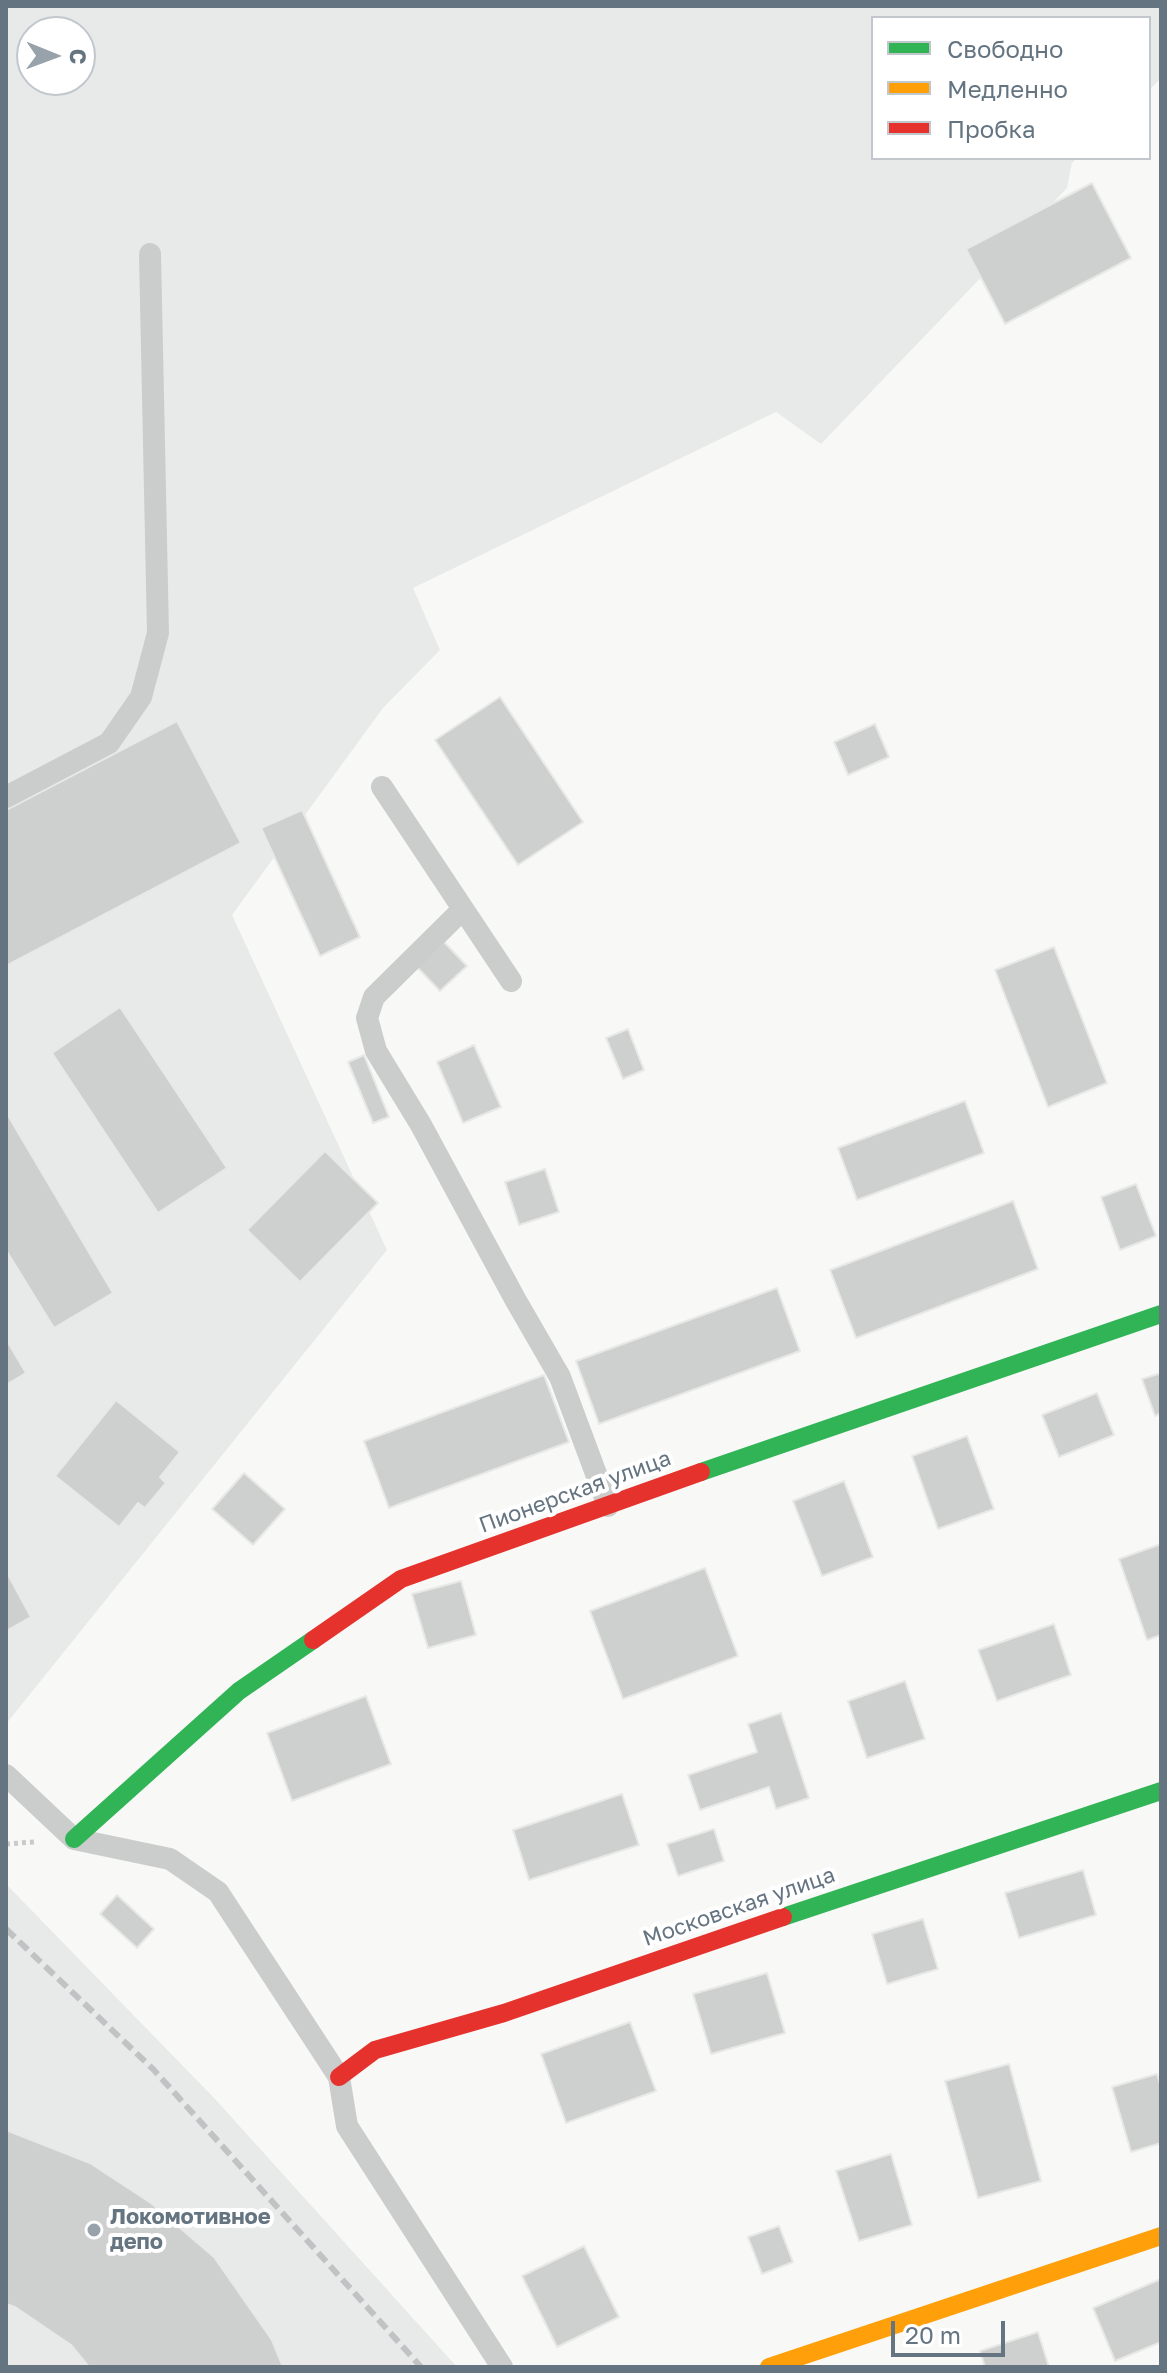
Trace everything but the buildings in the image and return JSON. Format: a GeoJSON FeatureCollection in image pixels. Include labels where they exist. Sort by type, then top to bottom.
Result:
{"type":"FeatureCollection","features":[{"type":"Feature","properties":{"kind":"street","name":"Пионерская улица"},"geometry":{"type":"LineString","coordinates":[[74,1839],[239,1691],[401,1579],[1161,1314]]}},
{"type":"Feature","properties":{"kind":"street","name":"Московская улица"},"geometry":{"type":"LineString","coordinates":[[339,2077],[375,2050],[504,2013],[1161,1791]]}},
{"type":"Feature","properties":{"kind":"street"},"geometry":{"type":"LineString","coordinates":[[769,2367],[1161,2236]]}},
{"type":"Feature","properties":{"kind":"lane"},"geometry":{"type":"LineString","coordinates":[[6,797],[109,743],[141,697],[158,633],[150,254]]}},
{"type":"Feature","properties":{"kind":"lane"},"geometry":{"type":"LineString","coordinates":[[382,787],[511,981]]}},
{"type":"Feature","properties":{"kind":"lane"},"geometry":{"type":"LineString","coordinates":[[463,909],[374,997],[367,1018],[376,1051],[421,1125],[560,1377],[608,1506]]}},
{"type":"Feature","properties":{"kind":"lane"},"geometry":{"type":"LineString","coordinates":[[6,1775],[74,1839],[170,1859],[218,1892],[339,2077],[347,2126],[502,2367]]}},
{"type":"Feature","properties":{"kind":"shaded area"},"geometry":{"type":"Polygon","coordinates":[[[6,6],[1161,6],[1161,78],[1151,88],[1151,16],[871,16],[871,160],[1075,160],[1067,188],[821,444],[776,412],[413,588],[440,650],[383,708],[232,915],[387,1250],[6,1724],[6,6]]]}},
{"type":"Feature","properties":{"kind":"shaded area"},"geometry":{"type":"Polygon","coordinates":[[[6,1884],[216,2100],[457,2367],[6,2367],[6,1884]]]}},
{"type":"Feature","properties":{"kind":"railway"},"geometry":{"type":"LineString","coordinates":[[6,1929],[153,2069],[421,2367]]}},
{"type":"Feature","properties":{"kind":"traffic: fast"},"geometry":{"type":"LineString","coordinates":[[701,1472],[1161,1314]]}},
{"type":"Feature","properties":{"kind":"traffic: fast"},"geometry":{"type":"LineString","coordinates":[[74,1839],[239,1691],[313,1640]]}},
{"type":"Feature","properties":{"kind":"traffic: fast"},"geometry":{"type":"LineString","coordinates":[[783,1917],[1161,1791]]}},
{"type":"Feature","properties":{"kind":"traffic: slow"},"geometry":{"type":"LineString","coordinates":[[769,2367],[1161,2236]]}},
{"type":"Feature","properties":{"kind":"traffic: jam"},"geometry":{"type":"LineString","coordinates":[[313,1640],[401,1579],[701,1472]]}},
{"type":"Feature","properties":{"kind":"traffic: jam"},"geometry":{"type":"LineString","coordinates":[[339,2077],[375,2050],[504,2013],[783,1917]]}},
{"type":"Feature","properties":{"kind":"place","name":"Локомотивное депо"},"geometry":{"type":"Point","coordinates":[94,2230]}}]}
